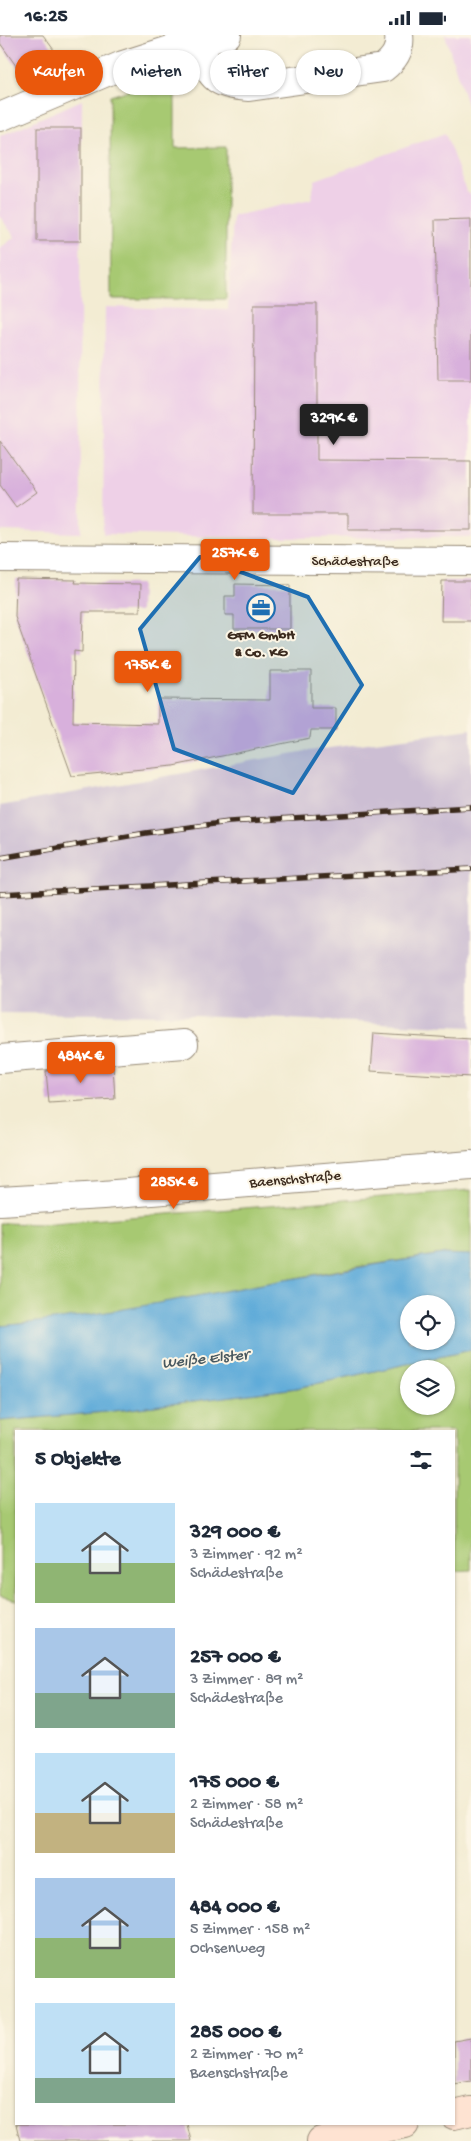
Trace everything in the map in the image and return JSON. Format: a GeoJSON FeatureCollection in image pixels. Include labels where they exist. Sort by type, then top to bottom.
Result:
{"type":"FeatureCollection","features":[{"type":"Feature","properties":{"kind":"street"},"geometry":{"type":"LineString","coordinates":[[0,117],[123,65],[227,35]]}},
{"type":"Feature","properties":{"kind":"street"},"geometry":{"type":"LineString","coordinates":[[199,42],[212,75],[227,85],[249,87],[383,68],[395,57],[399,49],[399,35]]}},
{"type":"Feature","properties":{"kind":"street","name":"Schädestraße"},"geometry":{"type":"LineString","coordinates":[[0,558],[471,561]]}},
{"type":"Feature","properties":{"kind":"street"},"geometry":{"type":"LineString","coordinates":[[0,1059],[184,1044]]}},
{"type":"Feature","properties":{"kind":"street","name":"Baenschstraße"},"geometry":{"type":"LineString","coordinates":[[0,1201],[93,1196],[471,1165]]}},
{"type":"Feature","properties":{"kind":"street"},"geometry":{"type":"LineString","coordinates":[[455,2115],[471,2111]]}},
{"type":"Feature","properties":{"kind":"street"},"geometry":{"type":"LineString","coordinates":[[321,2141],[400,2125]]}},
{"type":"Feature","properties":{"kind":"highlighted area"},"geometry":{"type":"Polygon","coordinates":[[[200,557],[308,597],[362,685],[293,793],[174,749],[140,629],[200,557]]]}},
{"type":"Feature","properties":{"kind":"shaded area"},"geometry":{"type":"Polygon","coordinates":[[[445,35],[471,35],[471,118],[445,35]]]}},
{"type":"Feature","properties":{"kind":"shaded area"},"geometry":{"type":"Polygon","coordinates":[[[82,100],[80,291],[81,533],[0,531],[0,248],[15,237],[0,217],[0,136],[82,100]]]}},
{"type":"Feature","properties":{"kind":"shaded area"},"geometry":{"type":"Polygon","coordinates":[[[445,133],[466,191],[471,195],[471,537],[259,538],[103,534],[105,307],[228,310],[233,216],[311,199],[315,180],[445,133]]]}},
{"type":"Feature","properties":{"kind":"shaded area"},"geometry":{"type":"Polygon","coordinates":[[[471,729],[471,1027],[194,1015],[0,1013],[0,806],[301,752],[471,729]]]}},
{"type":"Feature","properties":{"kind":"green space"},"geometry":{"type":"Polygon","coordinates":[[[175,95],[175,148],[226,147],[226,299],[111,299],[110,96],[175,95]]]}},
{"type":"Feature","properties":{"kind":"green space"},"geometry":{"type":"Polygon","coordinates":[[[471,1190],[471,1255],[442,1254],[350,1268],[123,1310],[0,1326],[0,1223],[41,1224],[471,1190]]]}},
{"type":"Feature","properties":{"kind":"green space"},"geometry":{"type":"Polygon","coordinates":[[[471,1350],[471,1570],[455,1571],[455,1430],[15,1430],[15,1600],[0,1596],[0,1421],[106,1412],[297,1388],[400,1366],[400,1415],[455,1415],[455,1360],[425,1360],[471,1350]]]}},
{"type":"Feature","properties":{"kind":"water","name":"Weiße Elster"},"geometry":{"type":"Polygon","coordinates":[[[443,1254],[471,1255],[471,1350],[425,1360],[400,1360],[400,1366],[297,1388],[106,1412],[0,1421],[0,1326],[115,1311],[282,1280],[443,1254]]]}},
{"type":"Feature","properties":{"kind":"building"},"geometry":{"type":"Polygon","coordinates":[[[0,35],[43,35],[54,50],[15,50],[15,64],[0,43],[0,35]]]}},
{"type":"Feature","properties":{"kind":"building"},"geometry":{"type":"Polygon","coordinates":[[[37,128],[81,128],[81,241],[37,241],[37,128]]]}},
{"type":"Feature","properties":{"kind":"building"},"geometry":{"type":"Polygon","coordinates":[[[471,219],[471,380],[438,380],[435,220],[471,219]]]}},
{"type":"Feature","properties":{"kind":"building"},"geometry":{"type":"Polygon","coordinates":[[[254,304],[317,304],[317,460],[471,461],[471,530],[348,530],[348,514],[253,514],[254,304]]]}},
{"type":"Feature","properties":{"kind":"building"},"geometry":{"type":"Polygon","coordinates":[[[0,441],[37,492],[16,507],[0,485],[0,441]]]}},
{"type":"Feature","properties":{"kind":"building"},"geometry":{"type":"Polygon","coordinates":[[[16,579],[76,580],[75,583],[141,584],[140,612],[83,612],[82,652],[74,651],[73,722],[158,724],[158,699],[270,700],[270,671],[311,671],[311,708],[336,708],[336,730],[311,730],[310,738],[173,766],[72,776],[15,617],[16,579]]]}},
{"type":"Feature","properties":{"kind":"building"},"geometry":{"type":"Polygon","coordinates":[[[442,581],[471,581],[471,621],[441,621],[442,581]]]}},
{"type":"Feature","properties":{"kind":"building","name":"GFM GmbH & Co. KG"},"geometry":{"type":"Polygon","coordinates":[[[235,584],[290,585],[290,629],[234,629],[234,615],[225,615],[225,596],[235,596],[235,584]]]}},
{"type":"Feature","properties":{"kind":"building"},"geometry":{"type":"Polygon","coordinates":[[[374,1033],[471,1039],[471,1077],[371,1071],[374,1033]]]}},
{"type":"Feature","properties":{"kind":"building"},"geometry":{"type":"Polygon","coordinates":[[[113,1065],[115,1099],[49,1103],[46,1071],[113,1065]]]}},
{"type":"Feature","properties":{"kind":"building"},"geometry":{"type":"Polygon","coordinates":[[[471,2038],[471,2081],[455,2084],[455,2041],[471,2038]]]}},
{"type":"Feature","properties":{"kind":"building"},"geometry":{"type":"Polygon","coordinates":[[[16,2125],[187,2125],[191,2141],[20,2141],[16,2125]]]}},
{"type":"Feature","properties":{"kind":"railway"},"geometry":{"type":"LineString","coordinates":[[0,858],[146,833],[229,822],[471,807]]}},
{"type":"Feature","properties":{"kind":"railway"},"geometry":{"type":"LineString","coordinates":[[0,894],[471,869]]}},
{"type":"Feature","properties":{"kind":"place","name":"GFM GmbH & Co. KG"},"geometry":{"type":"Point","coordinates":[261,608]}}]}
